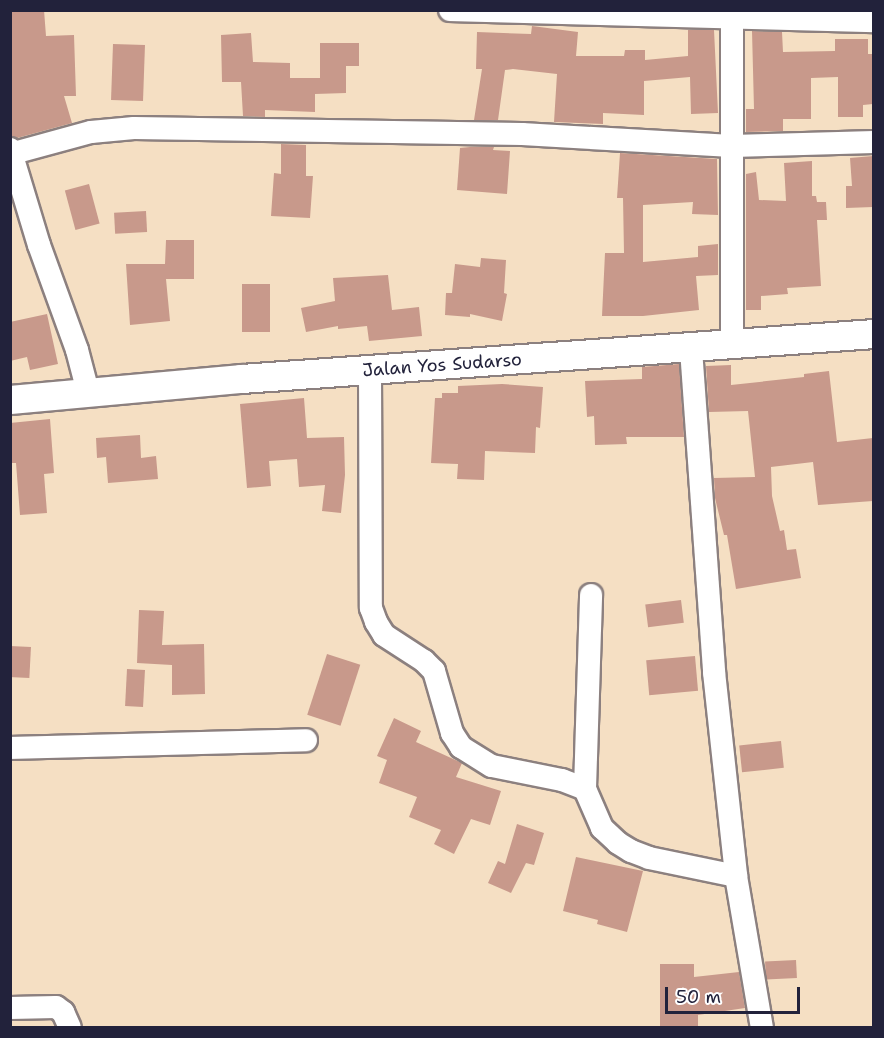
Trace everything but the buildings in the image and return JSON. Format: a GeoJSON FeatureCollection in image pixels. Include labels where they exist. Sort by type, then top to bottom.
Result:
{"type":"FeatureCollection","features":[{"type":"Feature","properties":{"kind":"main road","name":"Jalan Yos Sudarso"},"geometry":{"type":"LineString","coordinates":[[10,400],[370,370],[873,334]]}},
{"type":"Feature","properties":{"kind":"street"},"geometry":{"type":"LineString","coordinates":[[450,10],[732,15],[873,21]]}},
{"type":"Feature","properties":{"kind":"street"},"geometry":{"type":"LineString","coordinates":[[732,15],[732,344]]}},
{"type":"Feature","properties":{"kind":"street"},"geometry":{"type":"LineString","coordinates":[[88,392],[11,152],[91,132],[134,128],[522,134],[732,146],[873,142]]}},
{"type":"Feature","properties":{"kind":"street"},"geometry":{"type":"LineString","coordinates":[[691,348],[714,672],[736,876],[762,1028]]}},
{"type":"Feature","properties":{"kind":"street"},"geometry":{"type":"LineString","coordinates":[[370,370],[369,581],[375,622],[384,635],[424,661],[434,671],[452,733],[461,747],[492,766],[562,780],[585,789]]}},
{"type":"Feature","properties":{"kind":"street"},"geometry":{"type":"LineString","coordinates":[[591,595],[585,789],[602,828],[618,843],[649,858],[736,876]]}},
{"type":"Feature","properties":{"kind":"street"},"geometry":{"type":"LineString","coordinates":[[10,748],[306,740]]}},
{"type":"Feature","properties":{"kind":"street"},"geometry":{"type":"LineString","coordinates":[[10,1008],[56,1007],[63,1012],[70,1028]]}}]}
